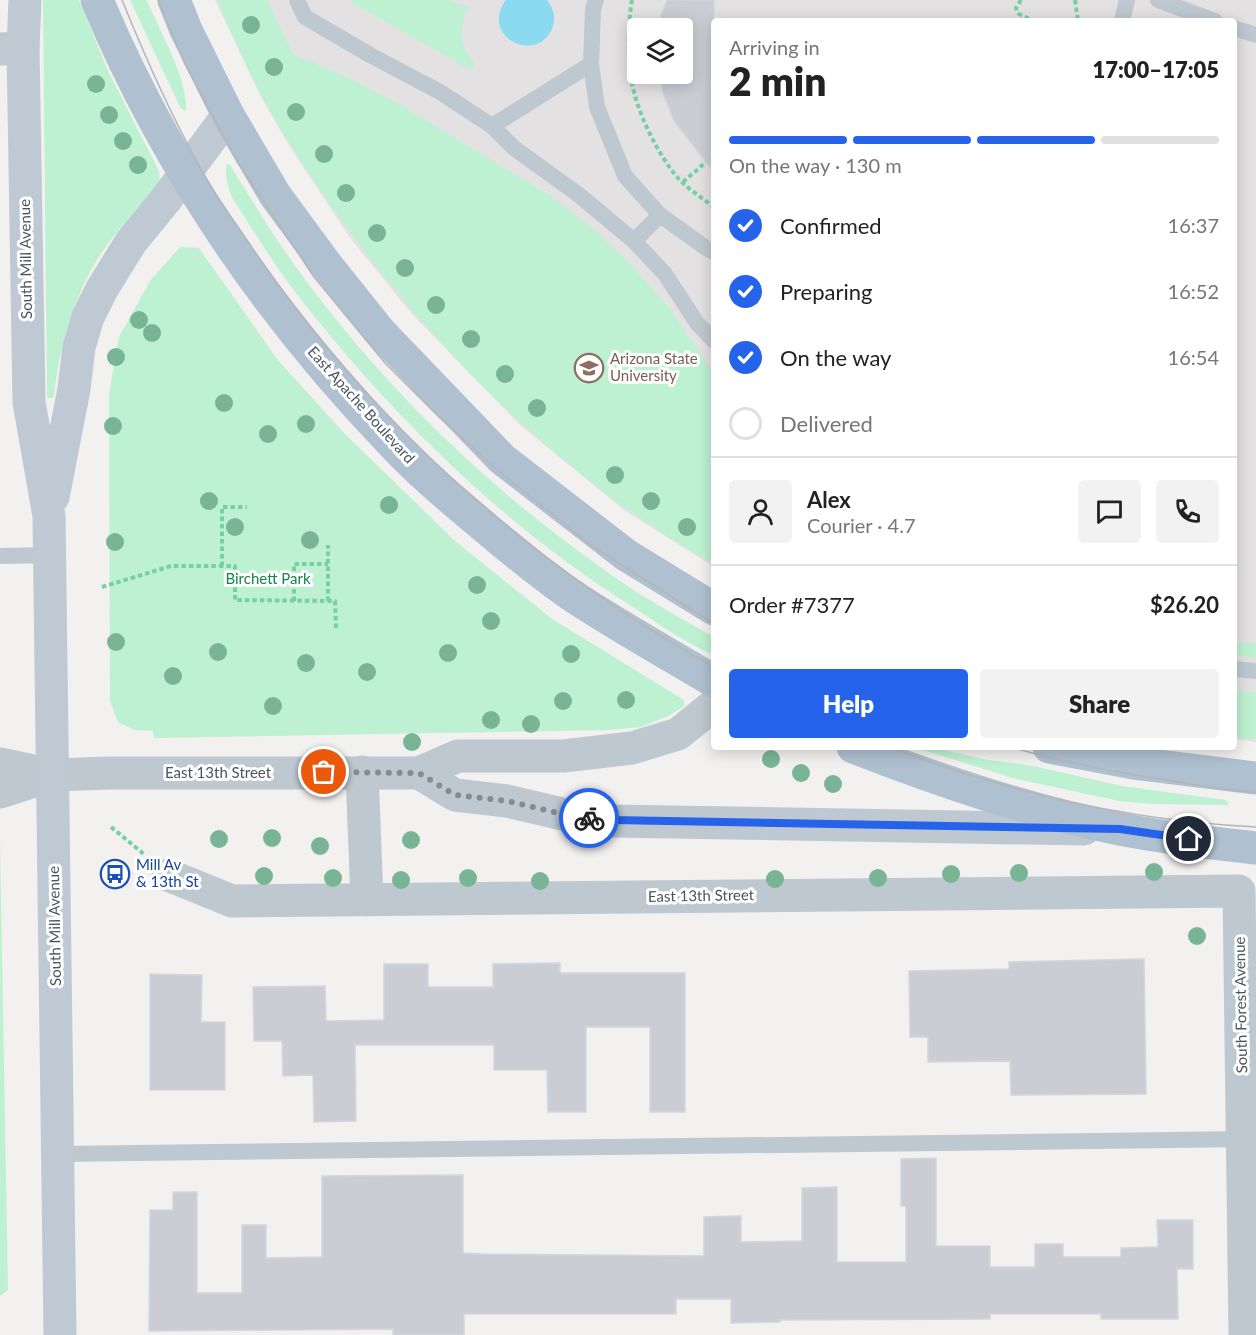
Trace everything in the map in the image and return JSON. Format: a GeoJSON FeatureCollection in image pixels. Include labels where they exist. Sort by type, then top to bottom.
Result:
{"type":"FeatureCollection","features":[{"type":"Feature","properties":{"kind":"main road","name":"South Mill Avenue"},"geometry":{"type":"LineString","coordinates":[[25,0],[11,48],[28,402],[49,516],[60,1335]]}},
{"type":"Feature","properties":{"kind":"main road","name":"East Apache Boulevard"},"geometry":{"type":"LineString","coordinates":[[97,0],[110,33],[158,128],[203,204],[324,367],[394,446],[475,519],[573,596],[711,679]]}},
{"type":"Feature","properties":{"kind":"main road"},"geometry":{"type":"LineString","coordinates":[[174,0],[186,30],[228,115],[275,195],[380,332],[502,459],[626,555],[711,607]]}},
{"type":"Feature","properties":{"kind":"main road","name":"South Mill Avenue"},"geometry":{"type":"LineString","coordinates":[[49,516],[74,389],[79,347],[88,317],[131,242],[228,115]]}},
{"type":"Feature","properties":{"kind":"main road"},"geometry":{"type":"LineString","coordinates":[[861,750],[928,776],[1029,807],[1120,829],[1256,848]]}},
{"type":"Feature","properties":{"kind":"main road"},"geometry":{"type":"LineString","coordinates":[[1065,750],[1145,765],[1256,778]]}},
{"type":"Feature","properties":{"kind":"street","name":"East 13th Street"},"geometry":{"type":"LineString","coordinates":[[52,776],[419,773],[458,756],[563,756],[632,748],[678,734],[711,707]]}},
{"type":"Feature","properties":{"kind":"street"},"geometry":{"type":"LineString","coordinates":[[0,764],[52,776]]}},
{"type":"Feature","properties":{"kind":"street"},"geometry":{"type":"LineString","coordinates":[[362,772],[367,900]]}},
{"type":"Feature","properties":{"kind":"street"},"geometry":{"type":"LineString","coordinates":[[419,773],[455,795],[507,801],[571,816],[612,820],[1120,829]]}},
{"type":"Feature","properties":{"kind":"street"},"geometry":{"type":"LineString","coordinates":[[0,792],[52,776]]}},
{"type":"Feature","properties":{"kind":"street","name":"East 13th Street"},"geometry":{"type":"LineString","coordinates":[[168,874],[232,901],[1239,891]]}},
{"type":"Feature","properties":{"kind":"street","name":"South Forest Avenue"},"geometry":{"type":"LineString","coordinates":[[1239,891],[1250,1139],[1245,1335]]}},
{"type":"Feature","properties":{"kind":"lane"},"geometry":{"type":"LineString","coordinates":[[297,0],[305,16],[370,55],[440,92],[492,126],[514,148],[579,195],[634,241],[665,274],[697,323],[711,338]]}},
{"type":"Feature","properties":{"kind":"lane"},"geometry":{"type":"LineString","coordinates":[[596,0],[593,9],[591,64],[597,107],[625,176],[660,215],[711,250]]}},
{"type":"Feature","properties":{"kind":"lane"},"geometry":{"type":"LineString","coordinates":[[1123,18],[1127,0]]}},
{"type":"Feature","properties":{"kind":"lane"},"geometry":{"type":"LineString","coordinates":[[1158,0],[1207,18]]}},
{"type":"Feature","properties":{"kind":"lane"},"geometry":{"type":"LineString","coordinates":[[492,126],[591,64]]}},
{"type":"Feature","properties":{"kind":"lane"},"geometry":{"type":"LineString","coordinates":[[634,241],[660,215]]}},
{"type":"Feature","properties":{"kind":"lane"},"geometry":{"type":"LineString","coordinates":[[0,556],[50,555]]}},
{"type":"Feature","properties":{"kind":"lane"},"geometry":{"type":"LineString","coordinates":[[1237,669],[1256,671]]}},
{"type":"Feature","properties":{"kind":"lane"},"geometry":{"type":"LineString","coordinates":[[58,1154],[1250,1139]]}},
{"type":"Feature","properties":{"kind":"path"},"geometry":{"type":"LineString","coordinates":[[632,0],[629,37],[632,83],[641,113],[657,146],[683,182],[711,205]]}},
{"type":"Feature","properties":{"kind":"path"},"geometry":{"type":"LineString","coordinates":[[1021,0],[1016,8],[1019,14],[1027,18]]}},
{"type":"Feature","properties":{"kind":"path"},"geometry":{"type":"LineString","coordinates":[[1075,0],[1078,18]]}},
{"type":"Feature","properties":{"kind":"path"},"geometry":{"type":"LineString","coordinates":[[683,182],[706,162]]}},
{"type":"Feature","properties":{"kind":"path"},"geometry":{"type":"LineString","coordinates":[[222,566],[222,507],[247,507]]}},
{"type":"Feature","properties":{"kind":"path"},"geometry":{"type":"LineString","coordinates":[[328,545],[328,601]]}},
{"type":"Feature","properties":{"kind":"path"},"geometry":{"type":"LineString","coordinates":[[294,601],[294,564],[328,564]]}},
{"type":"Feature","properties":{"kind":"path"},"geometry":{"type":"LineString","coordinates":[[102,587],[171,566],[235,566],[235,600],[335,601],[336,628]]}},
{"type":"Feature","properties":{"kind":"path"},"geometry":{"type":"LineString","coordinates":[[111,826],[168,874]]}},
{"type":"Feature","properties":{"kind":"shaded area","name":"Arizona State University"},"geometry":{"type":"Polygon","coordinates":[[[215,0],[1256,0],[1256,742],[1237,739],[1237,18],[711,18],[711,565],[624,510],[519,424],[411,313],[351,239],[290,147],[260,95],[215,0]]]}},
{"type":"Feature","properties":{"kind":"green space"},"geometry":{"type":"Polygon","coordinates":[[[43,0],[79,0],[108,71],[160,177],[158,183],[100,255],[82,288],[64,340],[52,398],[48,398],[47,395],[43,0]]]}},
{"type":"Feature","properties":{"kind":"green space"},"geometry":{"type":"Polygon","coordinates":[[[130,0],[147,0],[178,70],[186,111],[181,109],[130,0]]]}},
{"type":"Feature","properties":{"kind":"green space"},"geometry":{"type":"Polygon","coordinates":[[[217,0],[267,0],[293,54],[351,79],[404,107],[551,196],[598,233],[631,265],[670,309],[711,370],[711,562],[648,523],[584,477],[524,426],[468,371],[415,313],[365,252],[319,188],[268,108],[217,0]]]}},
{"type":"Feature","properties":{"kind":"green space"},"geometry":{"type":"Polygon","coordinates":[[[352,0],[447,0],[469,7],[463,23],[462,37],[466,50],[475,64],[471,70],[351,2],[352,0]]]}},
{"type":"Feature","properties":{"kind":"green space"},"geometry":{"type":"Polygon","coordinates":[[[227,164],[230,165],[280,244],[313,290],[412,406],[486,476],[565,541],[632,589],[711,635],[711,654],[659,624],[536,539],[451,465],[410,425],[372,384],[299,297],[233,199],[226,173],[227,164]]]}},
{"type":"Feature","properties":{"kind":"green space","name":"Birchett Park"},"geometry":{"type":"Polygon","coordinates":[[[180,247],[199,248],[277,359],[344,433],[455,541],[552,619],[684,700],[684,706],[668,716],[641,727],[610,730],[154,738],[153,731],[134,730],[118,722],[110,701],[109,394],[119,337],[150,281],[180,247]]]}},
{"type":"Feature","properties":{"kind":"green space"},"geometry":{"type":"Polygon","coordinates":[[[1237,642],[1256,643],[1256,658],[1237,655],[1237,642]]]}},
{"type":"Feature","properties":{"kind":"green space"},"geometry":{"type":"Polygon","coordinates":[[[1237,690],[1256,692],[1256,739],[1237,737],[1237,690]]]}},
{"type":"Feature","properties":{"kind":"green space"},"geometry":{"type":"Polygon","coordinates":[[[923,750],[943,750],[983,759],[1033,766],[1122,786],[1226,800],[1229,803],[1227,805],[1154,804],[1119,801],[1013,778],[923,750]]]}},
{"type":"Feature","properties":{"kind":"green space"},"geometry":{"type":"Polygon","coordinates":[[[0,839],[8,1290],[0,1296],[0,839]]]}},
{"type":"Feature","properties":{"kind":"water"},"geometry":{"type":"Polygon","coordinates":[[[506,0],[547,0],[554,19],[546,38],[536,44],[525,45],[514,42],[505,35],[500,26],[499,14],[506,0]]]}},
{"type":"Feature","properties":{"kind":"building"},"geometry":{"type":"Polygon","coordinates":[[[667,0],[714,0],[714,18],[711,18],[711,168],[674,121],[662,84],[693,84],[693,18],[661,18],[667,0]]]}},
{"type":"Feature","properties":{"kind":"building"},"geometry":{"type":"Polygon","coordinates":[[[1144,959],[1146,1094],[1011,1095],[1010,1061],[928,1062],[928,1037],[910,1037],[909,971],[1009,969],[1009,962],[1144,959]]]}},
{"type":"Feature","properties":{"kind":"building"},"geometry":{"type":"Polygon","coordinates":[[[560,963],[560,973],[685,973],[685,1112],[650,1112],[650,1027],[586,1027],[586,1112],[548,1112],[547,1070],[494,1070],[494,1045],[355,1045],[356,1121],[314,1122],[313,1075],[283,1076],[282,1041],[254,1041],[253,987],[325,986],[326,1021],[384,1020],[384,964],[428,964],[428,987],[493,987],[493,964],[560,963]]]}},
{"type":"Feature","properties":{"kind":"building"},"geometry":{"type":"Polygon","coordinates":[[[150,974],[202,975],[201,1022],[225,1022],[225,1090],[150,1090],[150,974]]]}},
{"type":"Feature","properties":{"kind":"building"},"geometry":{"type":"Polygon","coordinates":[[[936,1158],[936,1246],[990,1246],[990,1267],[1035,1267],[1035,1244],[1063,1244],[1063,1257],[1121,1257],[1121,1248],[1158,1247],[1157,1220],[1193,1220],[1193,1269],[1177,1269],[1178,1319],[1101,1319],[1101,1314],[990,1314],[990,1319],[780,1320],[780,1322],[731,1323],[731,1299],[676,1299],[676,1314],[464,1314],[464,1335],[393,1335],[393,1329],[149,1331],[150,1210],[173,1210],[173,1192],[197,1192],[197,1293],[242,1293],[242,1225],[266,1225],[266,1258],[322,1257],[322,1176],[463,1175],[463,1253],[482,1254],[704,1256],[704,1217],[741,1216],[741,1242],[802,1241],[802,1188],[837,1187],[837,1262],[906,1262],[906,1206],[901,1206],[901,1159],[936,1158]]]}},
{"type":"Feature","properties":{"kind":"tram line"},"geometry":{"type":"LineString","coordinates":[[122,0],[164,96],[213,190],[295,308],[345,369],[399,427],[456,482],[517,534],[580,582],[711,665]]}},
{"type":"Feature","properties":{"kind":"tram line"},"geometry":{"type":"LineString","coordinates":[[158,0],[185,64],[238,163],[314,277],[385,363],[440,418],[495,468],[589,544],[711,622]]}},
{"type":"Feature","properties":{"kind":"tram line"},"geometry":{"type":"LineString","coordinates":[[898,750],[979,778],[1070,802],[1163,818],[1256,827]]}},
{"type":"Feature","properties":{"kind":"tram line"},"geometry":{"type":"LineString","coordinates":[[1022,750],[1112,771],[1235,791],[1256,792]]}},
{"type":"Feature","properties":{"kind":"way so far"},"geometry":{"type":"LineString","coordinates":[[324,772],[419,773],[455,795],[507,801],[589,818]]}},
{"type":"Feature","properties":{"kind":"place","name":"Arizona State University"},"geometry":{"type":"Point","coordinates":[589,368]}},
{"type":"Feature","properties":{"kind":"place","name":"Mill Av & 13th St"},"geometry":{"type":"Point","coordinates":[115,874]}},
{"type":"Feature","properties":{"kind":"route"},"geometry":{"type":"LineString","coordinates":[[589,818],[787,825],[1120,829],[1189,839]]}}]}
